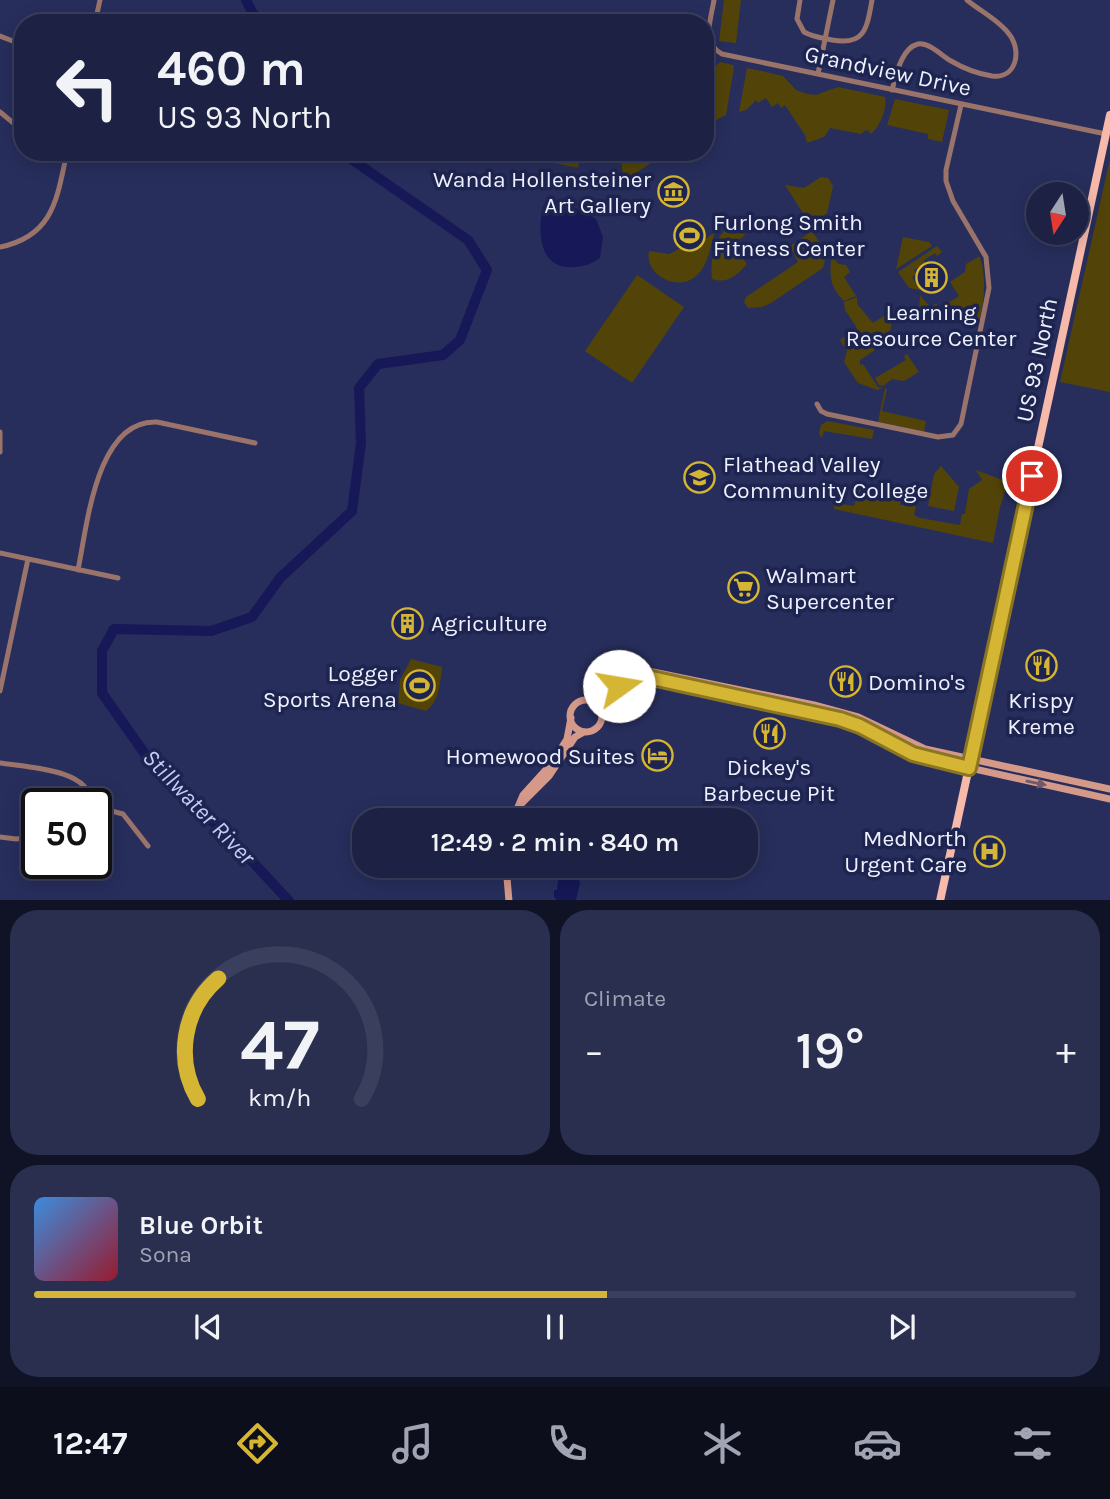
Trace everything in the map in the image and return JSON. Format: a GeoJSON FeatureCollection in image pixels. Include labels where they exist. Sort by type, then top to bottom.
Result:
{"type":"FeatureCollection","features":[{"type":"Feature","properties":{"kind":"main road","name":"US 93 North"},"geometry":{"type":"LineString","coordinates":[[940,900],[1110,115]]}},
{"type":"Feature","properties":{"kind":"main road"},"geometry":{"type":"LineString","coordinates":[[518,808],[523,795],[546,771],[561,748],[569,733],[573,707],[580,701],[597,696],[626,674],[653,671],[848,713],[915,745],[970,763],[1110,799]]}},
{"type":"Feature","properties":{"kind":"main road"},"geometry":{"type":"LineString","coordinates":[[520,804],[549,776],[575,737],[599,725],[606,697],[619,686],[641,678],[652,678],[840,719],[860,726],[913,754],[1110,789]]}},
{"type":"Feature","properties":{"kind":"main road"},"geometry":{"type":"LineString","coordinates":[[587,700],[596,703],[601,711]]}},
{"type":"Feature","properties":{"kind":"main road"},"geometry":{"type":"LineString","coordinates":[[571,718],[577,729],[586,732]]}},
{"type":"Feature","properties":{"kind":"main road"},"geometry":{"type":"LineString","coordinates":[[507,878],[509,900]]}},
{"type":"Feature","properties":{"kind":"street"},"geometry":{"type":"LineString","coordinates":[[800,0],[797,19],[801,29],[807,34],[849,42],[857,40],[864,30],[872,0]]}},
{"type":"Feature","properties":{"kind":"street"},"geometry":{"type":"LineString","coordinates":[[818,75],[833,0]]}},
{"type":"Feature","properties":{"kind":"street"},"geometry":{"type":"LineString","coordinates":[[892,90],[902,60],[911,48],[918,44],[928,46],[958,65],[986,75],[1003,76],[1012,69],[1017,52],[1011,35],[967,0]]}},
{"type":"Feature","properties":{"kind":"street","name":"Grandview Drive"},"geometry":{"type":"LineString","coordinates":[[714,47],[717,52],[818,75],[1106,134]]}},
{"type":"Feature","properties":{"kind":"street"},"geometry":{"type":"LineString","coordinates":[[817,404],[821,411],[827,414],[938,437],[953,435],[961,424],[989,288],[986,257],[953,201],[946,181],[946,170],[961,105]]}},
{"type":"Feature","properties":{"kind":"street"},"geometry":{"type":"LineString","coordinates":[[0,112],[14,124]]}},
{"type":"Feature","properties":{"kind":"street"},"geometry":{"type":"LineString","coordinates":[[0,247],[29,237],[46,220],[54,205],[65,161]]}},
{"type":"Feature","properties":{"kind":"street"},"geometry":{"type":"LineString","coordinates":[[79,570],[97,475],[109,453],[133,427],[146,421],[157,422],[256,443]]}},
{"type":"Feature","properties":{"kind":"street"},"geometry":{"type":"LineString","coordinates":[[0,432],[0,452]]}},
{"type":"Feature","properties":{"kind":"street"},"geometry":{"type":"LineString","coordinates":[[0,553],[118,578]]}},
{"type":"Feature","properties":{"kind":"street"},"geometry":{"type":"LineString","coordinates":[[0,691],[28,559]]}},
{"type":"Feature","properties":{"kind":"street"},"geometry":{"type":"LineString","coordinates":[[0,763],[61,773],[76,779],[86,788]]}},
{"type":"Feature","properties":{"kind":"street"},"geometry":{"type":"LineString","coordinates":[[112,811],[123,814],[148,846]]}},
{"type":"Feature","properties":{"kind":"street"},"geometry":{"type":"LineString","coordinates":[[0,837],[21,838]]}},
{"type":"Feature","properties":{"kind":"shaded area"},"geometry":{"type":"Polygon","coordinates":[[[724,0],[741,0],[736,43],[719,41],[724,0]]]}},
{"type":"Feature","properties":{"kind":"shaded area"},"geometry":{"type":"Polygon","coordinates":[[[720,62],[734,67],[726,115],[714,121],[714,68],[720,62]]]}},
{"type":"Feature","properties":{"kind":"shaded area"},"geometry":{"type":"Polygon","coordinates":[[[747,68],[783,76],[796,90],[807,94],[816,95],[838,87],[885,97],[882,117],[871,134],[868,130],[861,134],[830,128],[824,137],[807,143],[805,135],[785,105],[781,108],[778,103],[772,107],[766,98],[758,103],[756,100],[746,110],[739,112],[747,68]]]}},
{"type":"Feature","properties":{"kind":"shaded area"},"geometry":{"type":"Polygon","coordinates":[[[895,99],[949,110],[942,142],[928,139],[928,134],[887,125],[895,99]]]}},
{"type":"Feature","properties":{"kind":"shaded area"},"geometry":{"type":"Polygon","coordinates":[[[1110,159],[1110,392],[1060,382],[1110,159]]]}},
{"type":"Feature","properties":{"kind":"shaded area"},"geometry":{"type":"Polygon","coordinates":[[[545,161],[579,161],[578,168],[545,161]]]}},
{"type":"Feature","properties":{"kind":"shaded area"},"geometry":{"type":"Polygon","coordinates":[[[621,161],[654,161],[637,172],[639,176],[634,178],[623,175],[621,161]]]}},
{"type":"Feature","properties":{"kind":"shaded area"},"geometry":{"type":"Polygon","coordinates":[[[821,177],[828,178],[833,186],[827,213],[810,224],[785,185],[804,188],[821,177]]]}},
{"type":"Feature","properties":{"kind":"shaded area"},"geometry":{"type":"Polygon","coordinates":[[[551,203],[568,204],[596,219],[603,237],[600,258],[588,264],[563,267],[547,256],[540,227],[543,206],[551,203]]]}},
{"type":"Feature","properties":{"kind":"shaded area"},"geometry":{"type":"Polygon","coordinates":[[[742,216],[744,219],[740,228],[745,235],[733,244],[747,264],[731,278],[712,279],[712,259],[717,242],[727,228],[742,216]]]}},
{"type":"Feature","properties":{"kind":"shaded area"},"geometry":{"type":"Polygon","coordinates":[[[812,231],[820,243],[829,245],[823,268],[771,303],[748,308],[744,302],[746,297],[798,262],[790,246],[812,231]]]}},
{"type":"Feature","properties":{"kind":"shaded area"},"geometry":{"type":"Polygon","coordinates":[[[715,232],[706,262],[695,277],[687,281],[671,281],[663,278],[651,267],[649,251],[669,254],[683,247],[686,252],[715,232]]]}},
{"type":"Feature","properties":{"kind":"shaded area"},"geometry":{"type":"Polygon","coordinates":[[[903,237],[929,242],[932,246],[896,269],[903,237]]]}},
{"type":"Feature","properties":{"kind":"shaded area"},"geometry":{"type":"Polygon","coordinates":[[[937,246],[942,252],[924,260],[925,263],[914,270],[916,274],[912,277],[916,284],[921,281],[924,287],[919,290],[909,288],[898,272],[937,246]]]}},
{"type":"Feature","properties":{"kind":"shaded area"},"geometry":{"type":"Polygon","coordinates":[[[832,255],[838,264],[846,265],[850,272],[844,277],[856,296],[844,301],[831,280],[832,255]]]}},
{"type":"Feature","properties":{"kind":"shaded area"},"geometry":{"type":"Polygon","coordinates":[[[978,257],[984,282],[979,323],[919,310],[920,295],[930,307],[936,303],[939,309],[959,296],[950,282],[965,272],[966,264],[978,257]]]}},
{"type":"Feature","properties":{"kind":"shaded area"},"geometry":{"type":"Polygon","coordinates":[[[637,275],[684,307],[632,383],[585,351],[637,275]]]}},
{"type":"Feature","properties":{"kind":"shaded area"},"geometry":{"type":"Polygon","coordinates":[[[857,297],[857,304],[873,323],[884,316],[893,318],[888,340],[873,347],[875,350],[860,360],[860,365],[863,364],[878,387],[883,388],[877,390],[858,383],[844,362],[847,351],[840,340],[857,328],[845,310],[844,302],[857,297]]]}},
{"type":"Feature","properties":{"kind":"shaded area"},"geometry":{"type":"Polygon","coordinates":[[[907,354],[919,372],[904,381],[892,379],[883,386],[879,385],[875,378],[906,360],[904,356],[907,354]]]}},
{"type":"Feature","properties":{"kind":"shaded area"},"geometry":{"type":"Polygon","coordinates":[[[885,388],[887,389],[882,411],[926,421],[924,432],[878,422],[885,388]]]}},
{"type":"Feature","properties":{"kind":"shaded area"},"geometry":{"type":"Polygon","coordinates":[[[828,421],[874,430],[872,439],[824,431],[822,438],[819,434],[821,425],[828,421]]]}},
{"type":"Feature","properties":{"kind":"shaded area"},"geometry":{"type":"Polygon","coordinates":[[[941,466],[959,487],[954,511],[928,506],[934,474],[941,466]]]}},
{"type":"Feature","properties":{"kind":"shaded area"},"geometry":{"type":"Polygon","coordinates":[[[976,470],[1008,482],[993,543],[834,509],[835,503],[854,506],[860,487],[901,495],[900,505],[916,506],[914,515],[920,518],[960,525],[962,514],[965,514],[969,489],[982,480],[976,470]]]}},
{"type":"Feature","properties":{"kind":"shaded area","name":"Logger Sports Arena"},"geometry":{"type":"Polygon","coordinates":[[[411,659],[442,667],[437,696],[426,711],[398,703],[400,680],[411,659]]]}},
{"type":"Feature","properties":{"kind":"shaded area"},"geometry":{"type":"Polygon","coordinates":[[[578,878],[576,900],[557,900],[554,897],[558,880],[578,878]]]}},
{"type":"Feature","properties":{"kind":"waterway","name":"Stillwater River"},"geometry":{"type":"LineString","coordinates":[[246,0],[253,14]]}},
{"type":"Feature","properties":{"kind":"waterway","name":"Stillwater River"},"geometry":{"type":"LineString","coordinates":[[288,900],[236,844],[152,764],[102,693],[102,651],[114,629],[211,631],[252,617],[280,578],[352,511],[361,443],[359,388],[378,364],[443,355],[460,340],[487,270],[468,240],[354,161]]}},
{"type":"Feature","properties":{"kind":"place","name":"Wanda Hollensteiner Art Gallery"},"geometry":{"type":"Point","coordinates":[674,192]}},
{"type":"Feature","properties":{"kind":"place","name":"Furlong Smith Fitness Center"},"geometry":{"type":"Point","coordinates":[690,235]}},
{"type":"Feature","properties":{"kind":"place","name":"Learning Resource Center"},"geometry":{"type":"Point","coordinates":[931,278]}},
{"type":"Feature","properties":{"kind":"place","name":"Flathead Valley Community College"},"geometry":{"type":"Point","coordinates":[700,477]}},
{"type":"Feature","properties":{"kind":"place","name":"Walmart Supercenter"},"geometry":{"type":"Point","coordinates":[743,588]}},
{"type":"Feature","properties":{"kind":"place","name":"Agriculture"},"geometry":{"type":"Point","coordinates":[408,623]}},
{"type":"Feature","properties":{"kind":"place","name":"Krispy Kreme"},"geometry":{"type":"Point","coordinates":[1041,666]}},
{"type":"Feature","properties":{"kind":"place","name":"Domino's"},"geometry":{"type":"Point","coordinates":[845,682]}},
{"type":"Feature","properties":{"kind":"place","name":"Logger Sports Arena"},"geometry":{"type":"Point","coordinates":[420,686]}},
{"type":"Feature","properties":{"kind":"place","name":"Dickey's Barbecue Pit"},"geometry":{"type":"Point","coordinates":[769,733]}},
{"type":"Feature","properties":{"kind":"place","name":"Homewood Suites"},"geometry":{"type":"Point","coordinates":[658,756]}},
{"type":"Feature","properties":{"kind":"place","name":"MedNorth Urgent Care"},"geometry":{"type":"Point","coordinates":[990,851]}},
{"type":"Feature","properties":{"kind":"route"},"geometry":{"type":"LineString","coordinates":[[619,686],[641,678],[652,678],[804,709],[855,724],[900,749],[919,756],[969,768],[1032,476]]}}]}
